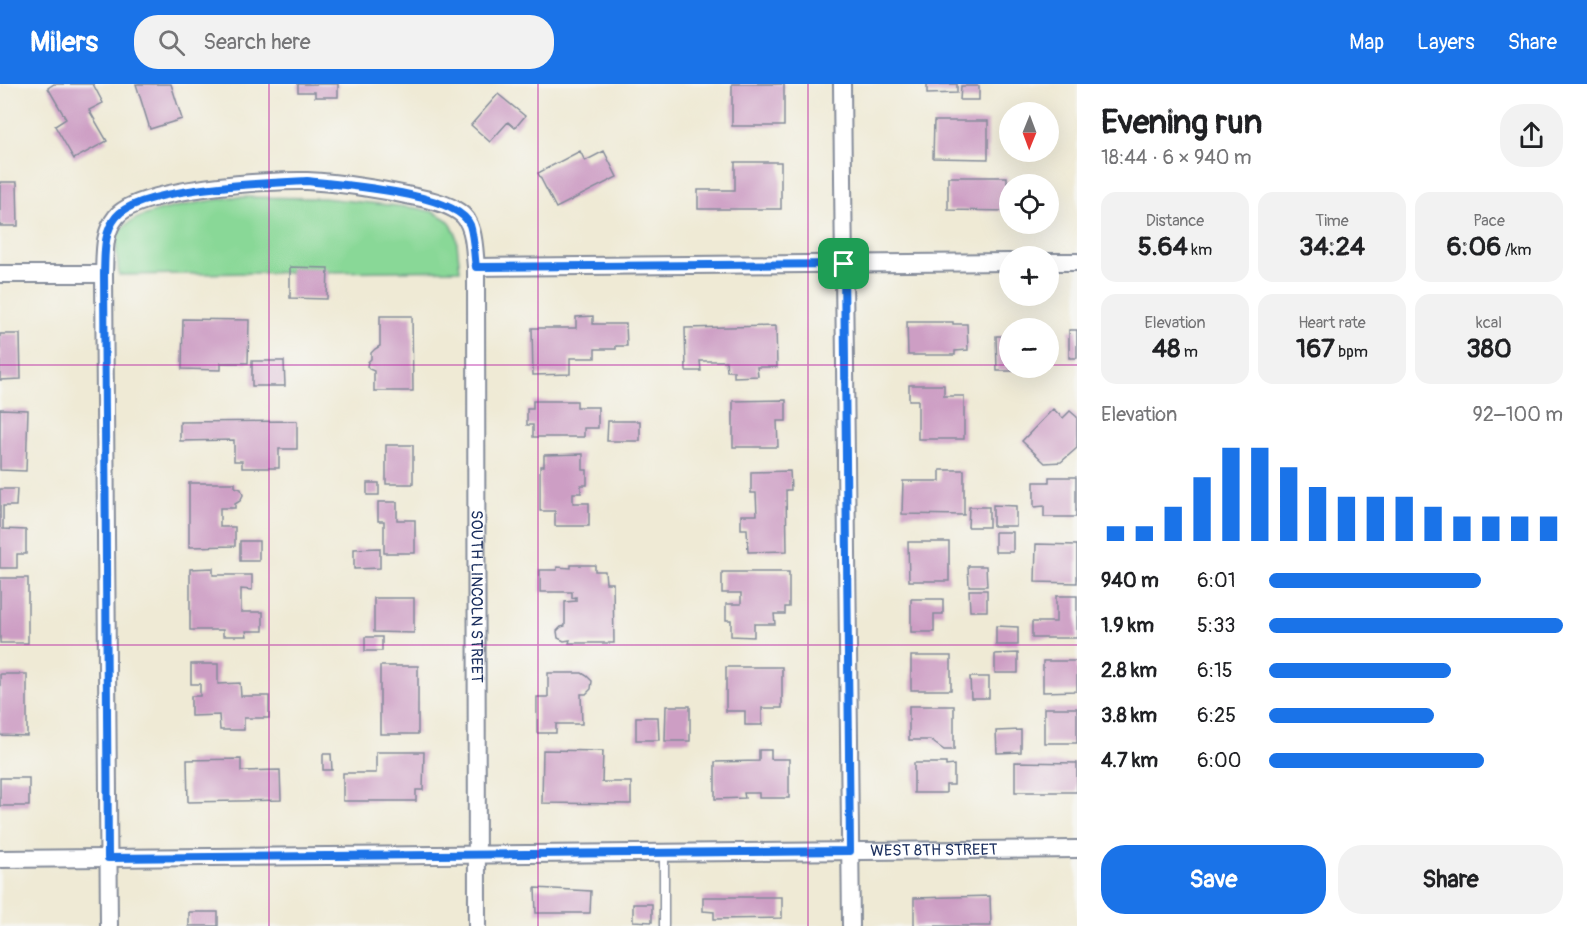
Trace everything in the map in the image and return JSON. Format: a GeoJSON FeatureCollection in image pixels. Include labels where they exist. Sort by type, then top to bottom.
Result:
{"type":"FeatureCollection","features":[{"type":"Feature","properties":{"kind":"street"},"geometry":{"type":"LineString","coordinates":[[842,84],[851,926]]}},
{"type":"Feature","properties":{"kind":"street","name":"SOUTH LINCOLN STREET"},"geometry":{"type":"LineString","coordinates":[[109,926],[104,274],[107,234],[117,215],[134,204],[158,197],[198,189],[249,183],[307,181],[364,187],[440,202],[460,212],[470,224],[476,267],[477,926]]}},
{"type":"Feature","properties":{"kind":"street"},"geometry":{"type":"LineString","coordinates":[[476,267],[999,262]]}},
{"type":"Feature","properties":{"kind":"street"},"geometry":{"type":"LineString","coordinates":[[1059,262],[1077,262]]}},
{"type":"Feature","properties":{"kind":"street"},"geometry":{"type":"LineString","coordinates":[[0,274],[104,274]]}},
{"type":"Feature","properties":{"kind":"street","name":"WEST 8TH STREET"},"geometry":{"type":"LineString","coordinates":[[0,860],[1077,849]]}},
{"type":"Feature","properties":{"kind":"lane"},"geometry":{"type":"LineString","coordinates":[[664,853],[664,926]]}},
{"type":"Feature","properties":{"kind":"green space"},"geometry":{"type":"Polygon","coordinates":[[[232,197],[324,198],[434,212],[449,221],[456,234],[460,270],[119,275],[117,243],[119,233],[126,225],[137,218],[170,208],[232,197]]]}},
{"type":"Feature","properties":{"kind":"building"},"geometry":{"type":"Polygon","coordinates":[[[54,84],[93,84],[103,103],[89,110],[107,141],[74,159],[55,126],[66,119],[48,88],[54,84]]]}},
{"type":"Feature","properties":{"kind":"building"},"geometry":{"type":"Polygon","coordinates":[[[136,84],[171,84],[182,119],[150,129],[136,84]]]}},
{"type":"Feature","properties":{"kind":"building"},"geometry":{"type":"Polygon","coordinates":[[[298,84],[338,84],[338,97],[315,97],[315,92],[298,92],[298,84]]]}},
{"type":"Feature","properties":{"kind":"building"},"geometry":{"type":"Polygon","coordinates":[[[732,84],[784,84],[784,126],[732,126],[732,84]]]}},
{"type":"Feature","properties":{"kind":"building"},"geometry":{"type":"Polygon","coordinates":[[[927,84],[957,84],[957,93],[927,94],[927,84]]]}},
{"type":"Feature","properties":{"kind":"building"},"geometry":{"type":"Polygon","coordinates":[[[961,86],[979,86],[979,100],[960,100],[961,86]]]}},
{"type":"Feature","properties":{"kind":"building"},"geometry":{"type":"Polygon","coordinates":[[[498,94],[525,116],[515,128],[508,122],[490,142],[471,125],[498,94]]]}},
{"type":"Feature","properties":{"kind":"building"},"geometry":{"type":"Polygon","coordinates":[[[934,121],[988,121],[988,159],[933,158],[934,121]]]}},
{"type":"Feature","properties":{"kind":"building"},"geometry":{"type":"Polygon","coordinates":[[[580,151],[585,161],[604,151],[617,177],[556,208],[538,173],[580,151]]]}},
{"type":"Feature","properties":{"kind":"building"},"geometry":{"type":"Polygon","coordinates":[[[735,162],[781,162],[781,209],[698,209],[698,190],[735,190],[735,162]]]}},
{"type":"Feature","properties":{"kind":"building"},"geometry":{"type":"Polygon","coordinates":[[[948,177],[999,177],[999,211],[948,210],[948,177]]]}},
{"type":"Feature","properties":{"kind":"building"},"geometry":{"type":"Polygon","coordinates":[[[0,182],[17,182],[18,226],[0,226],[0,182]]]}},
{"type":"Feature","properties":{"kind":"building"},"geometry":{"type":"Polygon","coordinates":[[[290,267],[328,268],[327,299],[290,298],[290,267]]]}},
{"type":"Feature","properties":{"kind":"building"},"geometry":{"type":"Polygon","coordinates":[[[380,316],[412,316],[413,391],[374,391],[374,371],[367,366],[371,353],[380,346],[380,316]]]}},
{"type":"Feature","properties":{"kind":"building"},"geometry":{"type":"Polygon","coordinates":[[[593,316],[593,324],[626,324],[627,346],[616,346],[616,349],[595,349],[595,358],[570,358],[570,374],[533,375],[532,328],[576,328],[576,317],[593,316]]]}},
{"type":"Feature","properties":{"kind":"building"},"geometry":{"type":"Polygon","coordinates":[[[183,319],[249,320],[248,363],[221,363],[221,370],[182,369],[183,319]]]}},
{"type":"Feature","properties":{"kind":"building"},"geometry":{"type":"Polygon","coordinates":[[[907,322],[967,324],[968,350],[955,351],[955,355],[908,355],[907,322]]]}},
{"type":"Feature","properties":{"kind":"building"},"geometry":{"type":"Polygon","coordinates":[[[776,326],[777,367],[757,367],[758,376],[734,377],[734,371],[727,371],[726,361],[700,361],[701,371],[686,371],[685,328],[776,326]]]}},
{"type":"Feature","properties":{"kind":"building"},"geometry":{"type":"Polygon","coordinates":[[[1069,330],[1077,330],[1077,358],[1069,358],[1069,330]]]}},
{"type":"Feature","properties":{"kind":"building"},"geometry":{"type":"Polygon","coordinates":[[[0,334],[20,334],[21,379],[0,380],[0,334]]]}},
{"type":"Feature","properties":{"kind":"building"},"geometry":{"type":"Polygon","coordinates":[[[996,336],[999,336],[999,371],[997,371],[996,336]]]}},
{"type":"Feature","properties":{"kind":"building"},"geometry":{"type":"Polygon","coordinates":[[[252,361],[284,361],[285,386],[252,386],[252,361]]]}},
{"type":"Feature","properties":{"kind":"building"},"geometry":{"type":"Polygon","coordinates":[[[909,385],[944,385],[944,396],[964,396],[964,439],[918,439],[918,400],[909,400],[909,385]]]}},
{"type":"Feature","properties":{"kind":"building"},"geometry":{"type":"Polygon","coordinates":[[[786,400],[786,421],[777,421],[778,447],[733,447],[733,401],[786,400]]]}},
{"type":"Feature","properties":{"kind":"building"},"geometry":{"type":"Polygon","coordinates":[[[533,401],[577,401],[577,407],[598,407],[598,428],[584,428],[584,437],[533,437],[533,425],[527,425],[527,409],[533,409],[533,401]]]}},
{"type":"Feature","properties":{"kind":"building"},"geometry":{"type":"Polygon","coordinates":[[[0,409],[28,410],[26,471],[0,470],[0,409]]]}},
{"type":"Feature","properties":{"kind":"building"},"geometry":{"type":"Polygon","coordinates":[[[1053,409],[1063,418],[1070,411],[1077,417],[1077,448],[1061,462],[1045,463],[1022,441],[1053,409]]]}},
{"type":"Feature","properties":{"kind":"building"},"geometry":{"type":"Polygon","coordinates":[[[297,421],[297,449],[279,449],[279,468],[242,468],[242,461],[234,461],[234,440],[180,441],[180,422],[297,421]]]}},
{"type":"Feature","properties":{"kind":"building"},"geometry":{"type":"Polygon","coordinates":[[[608,421],[640,421],[640,441],[607,441],[608,421]]]}},
{"type":"Feature","properties":{"kind":"building"},"geometry":{"type":"Polygon","coordinates":[[[386,445],[413,445],[413,484],[386,484],[386,445]]]}},
{"type":"Feature","properties":{"kind":"building"},"geometry":{"type":"Polygon","coordinates":[[[583,454],[583,470],[587,470],[587,485],[581,485],[581,493],[573,493],[573,503],[589,503],[589,526],[555,526],[555,511],[540,511],[540,466],[544,466],[544,455],[583,454]]]}},
{"type":"Feature","properties":{"kind":"building"},"geometry":{"type":"Polygon","coordinates":[[[940,470],[964,470],[964,515],[902,514],[903,481],[940,481],[940,470]]]}},
{"type":"Feature","properties":{"kind":"building"},"geometry":{"type":"Polygon","coordinates":[[[790,471],[791,490],[786,490],[787,551],[748,552],[747,529],[741,529],[741,515],[757,515],[756,493],[751,493],[751,472],[790,471]]]}},
{"type":"Feature","properties":{"kind":"building"},"geometry":{"type":"Polygon","coordinates":[[[1049,477],[1076,477],[1076,517],[1044,517],[1044,506],[1034,507],[1034,482],[1049,482],[1049,477]]]}},
{"type":"Feature","properties":{"kind":"building"},"geometry":{"type":"Polygon","coordinates":[[[189,483],[235,483],[235,487],[241,489],[243,495],[235,504],[235,508],[220,508],[220,527],[235,527],[235,546],[189,547],[189,483]]]}},
{"type":"Feature","properties":{"kind":"building"},"geometry":{"type":"Polygon","coordinates":[[[367,483],[379,483],[379,495],[367,495],[367,483]]]}},
{"type":"Feature","properties":{"kind":"building"},"geometry":{"type":"Polygon","coordinates":[[[0,489],[17,489],[16,506],[3,506],[3,529],[26,530],[26,554],[17,554],[17,568],[0,568],[0,489]]]}},
{"type":"Feature","properties":{"kind":"building"},"geometry":{"type":"Polygon","coordinates":[[[378,502],[397,502],[397,520],[415,520],[415,553],[384,553],[384,521],[378,521],[378,502]]]}},
{"type":"Feature","properties":{"kind":"building"},"geometry":{"type":"Polygon","coordinates":[[[993,505],[1016,506],[1016,526],[993,526],[993,505]]]}},
{"type":"Feature","properties":{"kind":"building"},"geometry":{"type":"Polygon","coordinates":[[[969,507],[989,507],[989,527],[968,527],[969,507]]]}},
{"type":"Feature","properties":{"kind":"building"},"geometry":{"type":"Polygon","coordinates":[[[995,532],[1013,532],[1013,552],[995,552],[995,532]]]}},
{"type":"Feature","properties":{"kind":"building"},"geometry":{"type":"Polygon","coordinates":[[[240,541],[259,541],[259,561],[240,561],[240,541]]]}},
{"type":"Feature","properties":{"kind":"building"},"geometry":{"type":"Polygon","coordinates":[[[908,542],[949,542],[949,581],[909,581],[908,542]]]}},
{"type":"Feature","properties":{"kind":"building"},"geometry":{"type":"Polygon","coordinates":[[[1036,544],[1077,545],[1077,583],[1035,582],[1036,544]]]}},
{"type":"Feature","properties":{"kind":"building"},"geometry":{"type":"Polygon","coordinates":[[[380,548],[380,568],[354,569],[354,549],[380,548]]]}},
{"type":"Feature","properties":{"kind":"building"},"geometry":{"type":"Polygon","coordinates":[[[571,565],[595,565],[595,571],[605,571],[606,583],[613,583],[614,643],[569,643],[570,640],[564,641],[558,638],[557,631],[565,626],[565,602],[576,601],[576,597],[572,598],[572,592],[540,592],[540,570],[557,570],[557,567],[571,568],[571,565]]]}},
{"type":"Feature","properties":{"kind":"building"},"geometry":{"type":"Polygon","coordinates":[[[968,566],[986,566],[987,586],[969,586],[968,566]]]}},
{"type":"Feature","properties":{"kind":"building"},"geometry":{"type":"Polygon","coordinates":[[[213,568],[213,575],[252,575],[252,590],[241,589],[241,612],[263,612],[263,631],[246,631],[247,636],[223,636],[223,630],[190,630],[190,569],[213,568]]]}},
{"type":"Feature","properties":{"kind":"building"},"geometry":{"type":"Polygon","coordinates":[[[722,572],[789,572],[789,607],[785,607],[785,614],[774,614],[775,624],[754,624],[754,637],[731,636],[731,620],[726,620],[726,604],[741,604],[741,593],[722,593],[722,572]]]}},
{"type":"Feature","properties":{"kind":"building"},"geometry":{"type":"Polygon","coordinates":[[[0,578],[28,578],[28,643],[0,643],[0,578]]]}},
{"type":"Feature","properties":{"kind":"building"},"geometry":{"type":"Polygon","coordinates":[[[969,590],[987,590],[987,611],[970,611],[969,590]]]}},
{"type":"Feature","properties":{"kind":"building"},"geometry":{"type":"Polygon","coordinates":[[[1056,596],[1077,596],[1077,638],[1032,638],[1032,622],[1056,622],[1056,596]]]}},
{"type":"Feature","properties":{"kind":"building"},"geometry":{"type":"Polygon","coordinates":[[[374,598],[414,598],[414,633],[374,632],[374,598]]]}},
{"type":"Feature","properties":{"kind":"building"},"geometry":{"type":"Polygon","coordinates":[[[911,599],[943,599],[943,614],[934,614],[934,632],[911,632],[911,599]]]}},
{"type":"Feature","properties":{"kind":"building"},"geometry":{"type":"Polygon","coordinates":[[[996,626],[1018,627],[1018,645],[996,645],[996,626]]]}},
{"type":"Feature","properties":{"kind":"building"},"geometry":{"type":"Polygon","coordinates":[[[365,637],[382,637],[382,651],[365,651],[365,637]]]}},
{"type":"Feature","properties":{"kind":"building"},"geometry":{"type":"Polygon","coordinates":[[[1018,653],[1018,673],[995,673],[995,654],[1018,653]]]}},
{"type":"Feature","properties":{"kind":"building"},"geometry":{"type":"Polygon","coordinates":[[[911,656],[951,656],[951,690],[911,690],[911,656]]]}},
{"type":"Feature","properties":{"kind":"building"},"geometry":{"type":"Polygon","coordinates":[[[1043,661],[1077,661],[1077,691],[1043,692],[1043,661]]]}},
{"type":"Feature","properties":{"kind":"building"},"geometry":{"type":"Polygon","coordinates":[[[191,664],[218,664],[218,684],[240,683],[241,696],[269,696],[269,718],[244,718],[244,730],[220,730],[219,715],[191,716],[191,696],[200,696],[200,684],[191,684],[191,664]]]}},
{"type":"Feature","properties":{"kind":"building"},"geometry":{"type":"Polygon","coordinates":[[[380,666],[418,666],[418,734],[380,734],[380,666]]]}},
{"type":"Feature","properties":{"kind":"building"},"geometry":{"type":"Polygon","coordinates":[[[726,667],[782,667],[782,708],[762,708],[762,725],[745,725],[745,711],[726,711],[726,667]]]}},
{"type":"Feature","properties":{"kind":"building"},"geometry":{"type":"Polygon","coordinates":[[[548,673],[582,673],[592,681],[591,689],[586,694],[581,694],[582,724],[556,724],[556,733],[537,733],[537,697],[548,697],[548,673]]]}},
{"type":"Feature","properties":{"kind":"building"},"geometry":{"type":"Polygon","coordinates":[[[0,674],[27,674],[27,736],[0,735],[0,674]]]}},
{"type":"Feature","properties":{"kind":"building"},"geometry":{"type":"Polygon","coordinates":[[[970,677],[989,677],[989,698],[971,698],[970,677]]]}},
{"type":"Feature","properties":{"kind":"building"},"geometry":{"type":"Polygon","coordinates":[[[666,706],[690,706],[690,741],[665,741],[666,706]]]}},
{"type":"Feature","properties":{"kind":"building"},"geometry":{"type":"Polygon","coordinates":[[[909,706],[954,706],[954,750],[944,750],[930,740],[909,740],[909,706]]]}},
{"type":"Feature","properties":{"kind":"building"},"geometry":{"type":"Polygon","coordinates":[[[1044,708],[1077,708],[1077,743],[1044,743],[1044,708]]]}},
{"type":"Feature","properties":{"kind":"building"},"geometry":{"type":"Polygon","coordinates":[[[636,717],[658,717],[659,740],[636,740],[636,717]]]}},
{"type":"Feature","properties":{"kind":"building"},"geometry":{"type":"Polygon","coordinates":[[[1021,730],[1021,752],[997,753],[996,731],[1021,730]]]}},
{"type":"Feature","properties":{"kind":"building"},"geometry":{"type":"Polygon","coordinates":[[[543,750],[603,751],[602,782],[631,782],[631,804],[542,803],[543,750]]]}},
{"type":"Feature","properties":{"kind":"building"},"geometry":{"type":"Polygon","coordinates":[[[759,750],[771,750],[771,759],[789,759],[789,798],[759,798],[759,793],[744,793],[745,798],[715,799],[715,762],[759,761],[759,750]]]}},
{"type":"Feature","properties":{"kind":"building"},"geometry":{"type":"Polygon","coordinates":[[[376,752],[424,752],[423,790],[416,790],[416,801],[343,801],[343,773],[376,773],[376,752]]]}},
{"type":"Feature","properties":{"kind":"building"},"geometry":{"type":"Polygon","coordinates":[[[323,754],[331,754],[332,770],[323,770],[323,754]]]}},
{"type":"Feature","properties":{"kind":"building"},"geometry":{"type":"Polygon","coordinates":[[[241,759],[241,771],[280,770],[281,800],[188,802],[187,760],[241,759]]]}},
{"type":"Feature","properties":{"kind":"building"},"geometry":{"type":"Polygon","coordinates":[[[1015,762],[1077,763],[1077,792],[1015,792],[1015,762]]]}},
{"type":"Feature","properties":{"kind":"building"},"geometry":{"type":"Polygon","coordinates":[[[914,763],[954,765],[954,785],[946,785],[946,793],[914,793],[914,763]]]}},
{"type":"Feature","properties":{"kind":"building"},"geometry":{"type":"Polygon","coordinates":[[[0,778],[29,778],[29,806],[0,806],[0,778]]]}},
{"type":"Feature","properties":{"kind":"building"},"geometry":{"type":"Polygon","coordinates":[[[535,888],[591,891],[590,913],[536,913],[535,888]]]}},
{"type":"Feature","properties":{"kind":"building"},"geometry":{"type":"Polygon","coordinates":[[[990,896],[991,926],[914,926],[914,898],[990,896]]]}},
{"type":"Feature","properties":{"kind":"building"},"geometry":{"type":"Polygon","coordinates":[[[703,897],[782,897],[782,918],[714,919],[714,912],[703,911],[703,897]]]}},
{"type":"Feature","properties":{"kind":"building"},"geometry":{"type":"Polygon","coordinates":[[[633,904],[652,904],[652,922],[633,921],[633,904]]]}},
{"type":"Feature","properties":{"kind":"building"},"geometry":{"type":"Polygon","coordinates":[[[189,912],[218,912],[218,926],[189,926],[189,912]]]}},
{"type":"Feature","properties":{"kind":"route"},"geometry":{"type":"LineString","coordinates":[[307,181],[401,193],[440,202],[460,212],[470,224],[476,267],[844,264],[850,851],[108,858],[104,274],[107,234],[117,215],[134,204],[198,189],[249,183],[307,181]]}}]}
